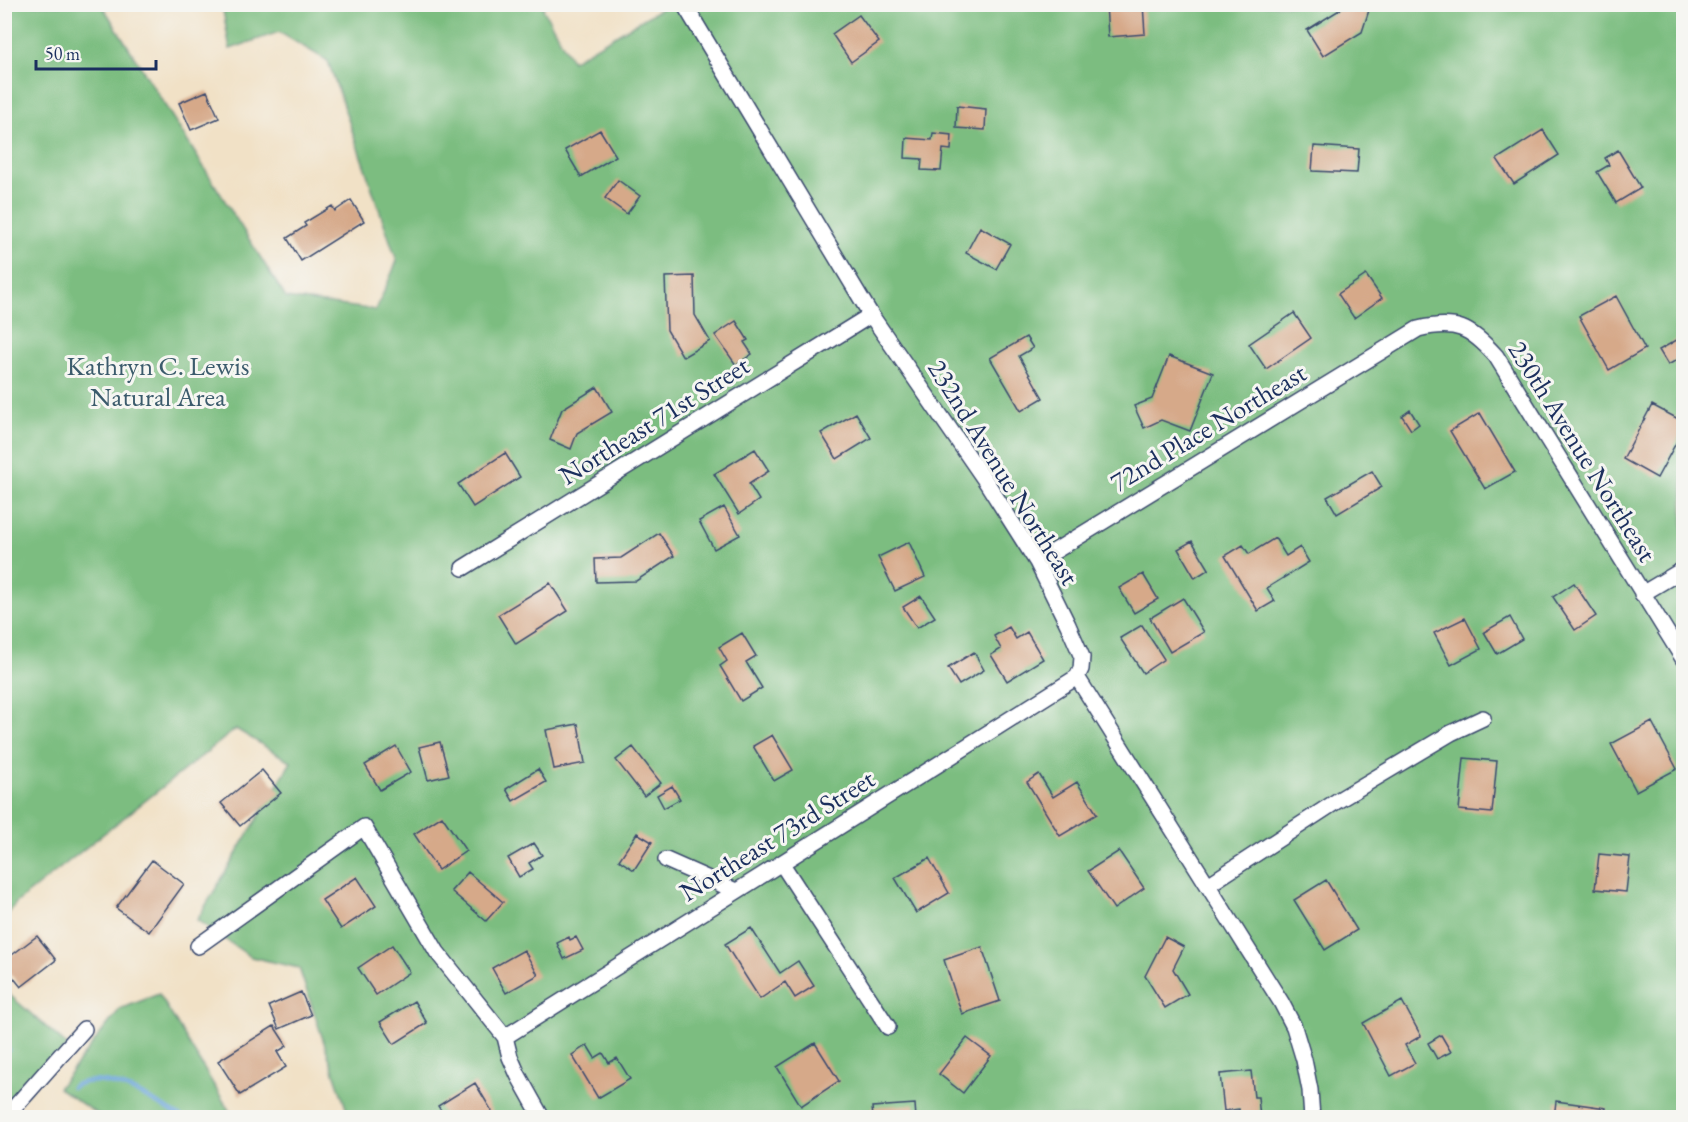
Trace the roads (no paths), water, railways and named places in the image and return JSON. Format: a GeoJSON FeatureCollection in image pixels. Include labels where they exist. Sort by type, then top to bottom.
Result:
{"type":"FeatureCollection","features":[{"type":"Feature","properties":{"kind":"street","name":"232nd Avenue Northeast"},"geometry":{"type":"LineString","coordinates":[[684,4],[871,315],[985,480],[1037,562],[1082,657],[1081,669],[1077,677]]}},
{"type":"Feature","properties":{"kind":"street","name":"Northeast 71st Street"},"geometry":{"type":"LineString","coordinates":[[463,568],[871,315]]}},
{"type":"Feature","properties":{"kind":"street","name":"230th Avenue Northeast"},"geometry":{"type":"LineString","coordinates":[[1405,337],[1418,329],[1438,324],[1458,326],[1481,340],[1496,356],[1683,660]]}},
{"type":"Feature","properties":{"kind":"street","name":"72nd Place Northeast"},"geometry":{"type":"LineString","coordinates":[[1037,562],[1405,337]]}},
{"type":"Feature","properties":{"kind":"street"},"geometry":{"type":"LineString","coordinates":[[1642,594],[1683,569]]}},
{"type":"Feature","properties":{"kind":"street"},"geometry":{"type":"LineString","coordinates":[[1077,677],[1281,1002],[1294,1028],[1304,1060],[1310,1090],[1312,1118]]}},
{"type":"Feature","properties":{"kind":"street","name":"Northeast 73rd Street"},"geometry":{"type":"LineString","coordinates":[[505,1037],[1077,677]]}},
{"type":"Feature","properties":{"kind":"street"},"geometry":{"type":"LineString","coordinates":[[1208,885],[1338,801],[1451,733],[1483,718]]}},
{"type":"Feature","properties":{"kind":"street"},"geometry":{"type":"LineString","coordinates":[[198,945],[367,833],[437,952],[505,1037],[518,1075],[542,1118]]}},
{"type":"Feature","properties":{"kind":"street"},"geometry":{"type":"LineString","coordinates":[[666,860],[736,891]]}},
{"type":"Feature","properties":{"kind":"street"},"geometry":{"type":"LineString","coordinates":[[782,864],[888,1028]]}},
{"type":"Feature","properties":{"kind":"street"},"geometry":{"type":"LineString","coordinates":[[5,1118],[84,1029]]}},
{"type":"Feature","properties":{"kind":"waterway"},"geometry":{"type":"LineString","coordinates":[[4,1048],[9,1050]]}},
{"type":"Feature","properties":{"kind":"waterway"},"geometry":{"type":"LineString","coordinates":[[72,1087],[83,1082],[110,1083],[149,1098],[183,1118]]}},
{"type":"Feature","properties":{"kind":"park label","name":"Kathryn C. Lewis Natural Area"},"geometry":{"type":"Point","coordinates":[158,380]}}]}
